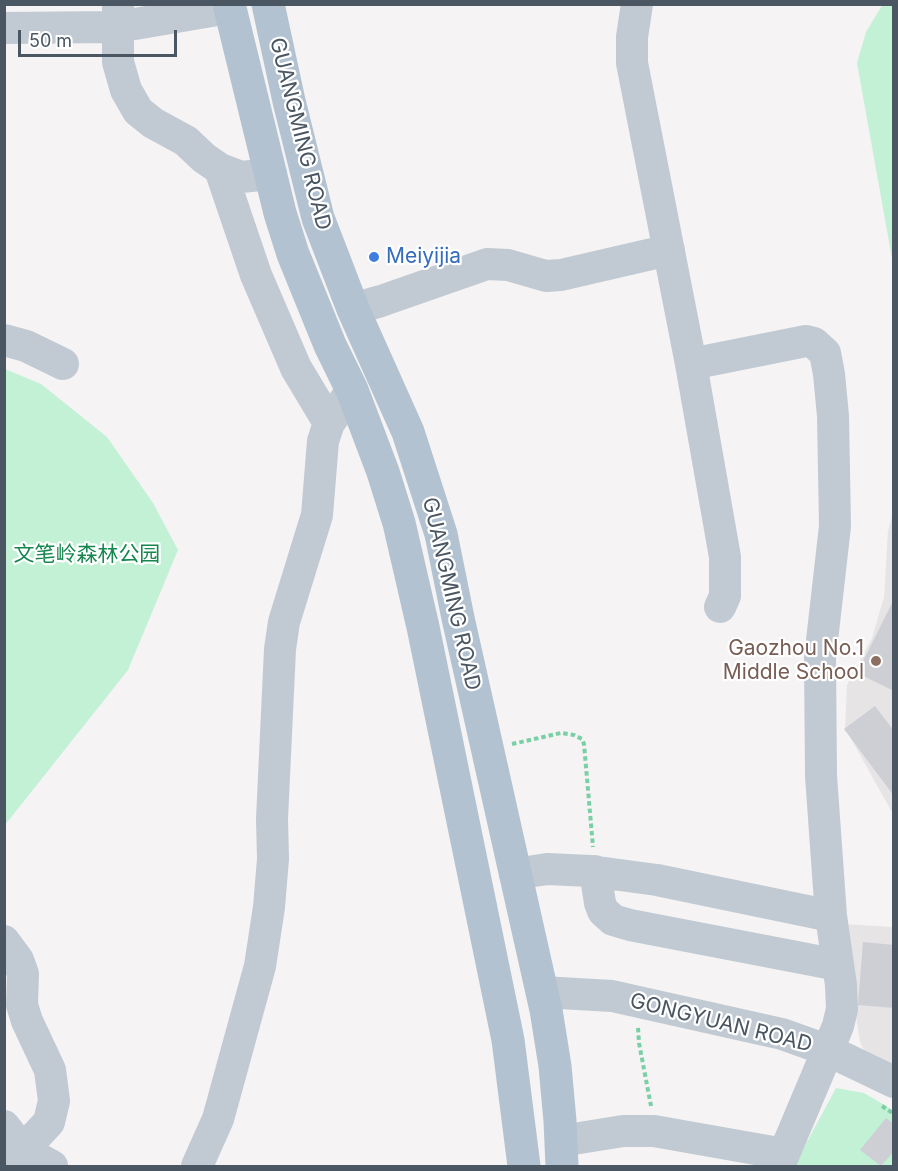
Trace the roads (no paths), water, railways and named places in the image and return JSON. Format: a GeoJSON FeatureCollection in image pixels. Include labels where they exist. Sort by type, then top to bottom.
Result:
{"type":"FeatureCollection","features":[{"type":"Feature","properties":{"kind":"main road","name":"GUANGMING ROAD"},"geometry":{"type":"LineString","coordinates":[[268,4],[318,218],[353,309],[408,432],[441,534],[542,992],[555,1066],[562,1154]]}},
{"type":"Feature","properties":{"kind":"main road","name":"GUANGMING ROAD"},"geometry":{"type":"LineString","coordinates":[[229,6],[280,213],[302,279],[352,390],[399,523],[423,627],[508,1040],[524,1167]]}},
{"type":"Feature","properties":{"kind":"street"},"geometry":{"type":"LineString","coordinates":[[637,4],[632,37],[632,63],[691,364],[725,556],[725,596],[720,607]]}},
{"type":"Feature","properties":{"kind":"street"},"geometry":{"type":"LineString","coordinates":[[4,28],[229,6]]}},
{"type":"Feature","properties":{"kind":"street"},"geometry":{"type":"LineString","coordinates":[[118,16],[118,62],[131,103],[144,117],[186,141],[220,169],[240,177],[271,174]]}},
{"type":"Feature","properties":{"kind":"street"},"geometry":{"type":"LineString","coordinates":[[220,169],[260,285],[296,368],[329,423]]}},
{"type":"Feature","properties":{"kind":"street"},"geometry":{"type":"LineString","coordinates":[[353,309],[487,264],[508,265],[546,276],[561,275],[669,250]]}},
{"type":"Feature","properties":{"kind":"street"},"geometry":{"type":"LineString","coordinates":[[4,340],[26,346],[63,364]]}},
{"type":"Feature","properties":{"kind":"street"},"geometry":{"type":"LineString","coordinates":[[562,1154],[623,1131],[654,1131],[782,1160],[838,1026],[842,1009],[831,916],[821,777],[820,658],[835,526],[833,416],[825,353],[814,343],[806,341],[691,364]]}},
{"type":"Feature","properties":{"kind":"street"},"geometry":{"type":"LineString","coordinates":[[197,1167],[218,1119],[260,966],[269,908],[273,859],[272,819],[280,649],[284,622],[317,515],[323,441],[329,423],[352,390]]}},
{"type":"Feature","properties":{"kind":"street"},"geometry":{"type":"LineString","coordinates":[[515,874],[547,869],[595,871],[657,880],[831,916]]}},
{"type":"Feature","properties":{"kind":"street"},"geometry":{"type":"LineString","coordinates":[[595,871],[600,903],[603,911],[613,920],[838,965]]}},
{"type":"Feature","properties":{"kind":"street"},"geometry":{"type":"LineString","coordinates":[[4,940],[18,960],[23,975],[22,1005],[50,1070],[53,1085],[53,1112],[49,1122],[14,1147],[52,1167]]}},
{"type":"Feature","properties":{"kind":"street","name":"GONGYUAN ROAD"},"geometry":{"type":"LineString","coordinates":[[542,992],[603,995],[782,1034],[827,1050],[894,1082]]}},
{"type":"Feature","properties":{"kind":"place","name":"Meiyijia"},"geometry":{"type":"Point","coordinates":[374,257]}},
{"type":"Feature","properties":{"kind":"place","name":"Gaozhou No.1 Middle School"},"geometry":{"type":"Point","coordinates":[876,661]}},
{"type":"Feature","properties":{"kind":"park label","name":"文笔岭森林公园"},"geometry":{"type":"Point","coordinates":[87,555]}}]}
